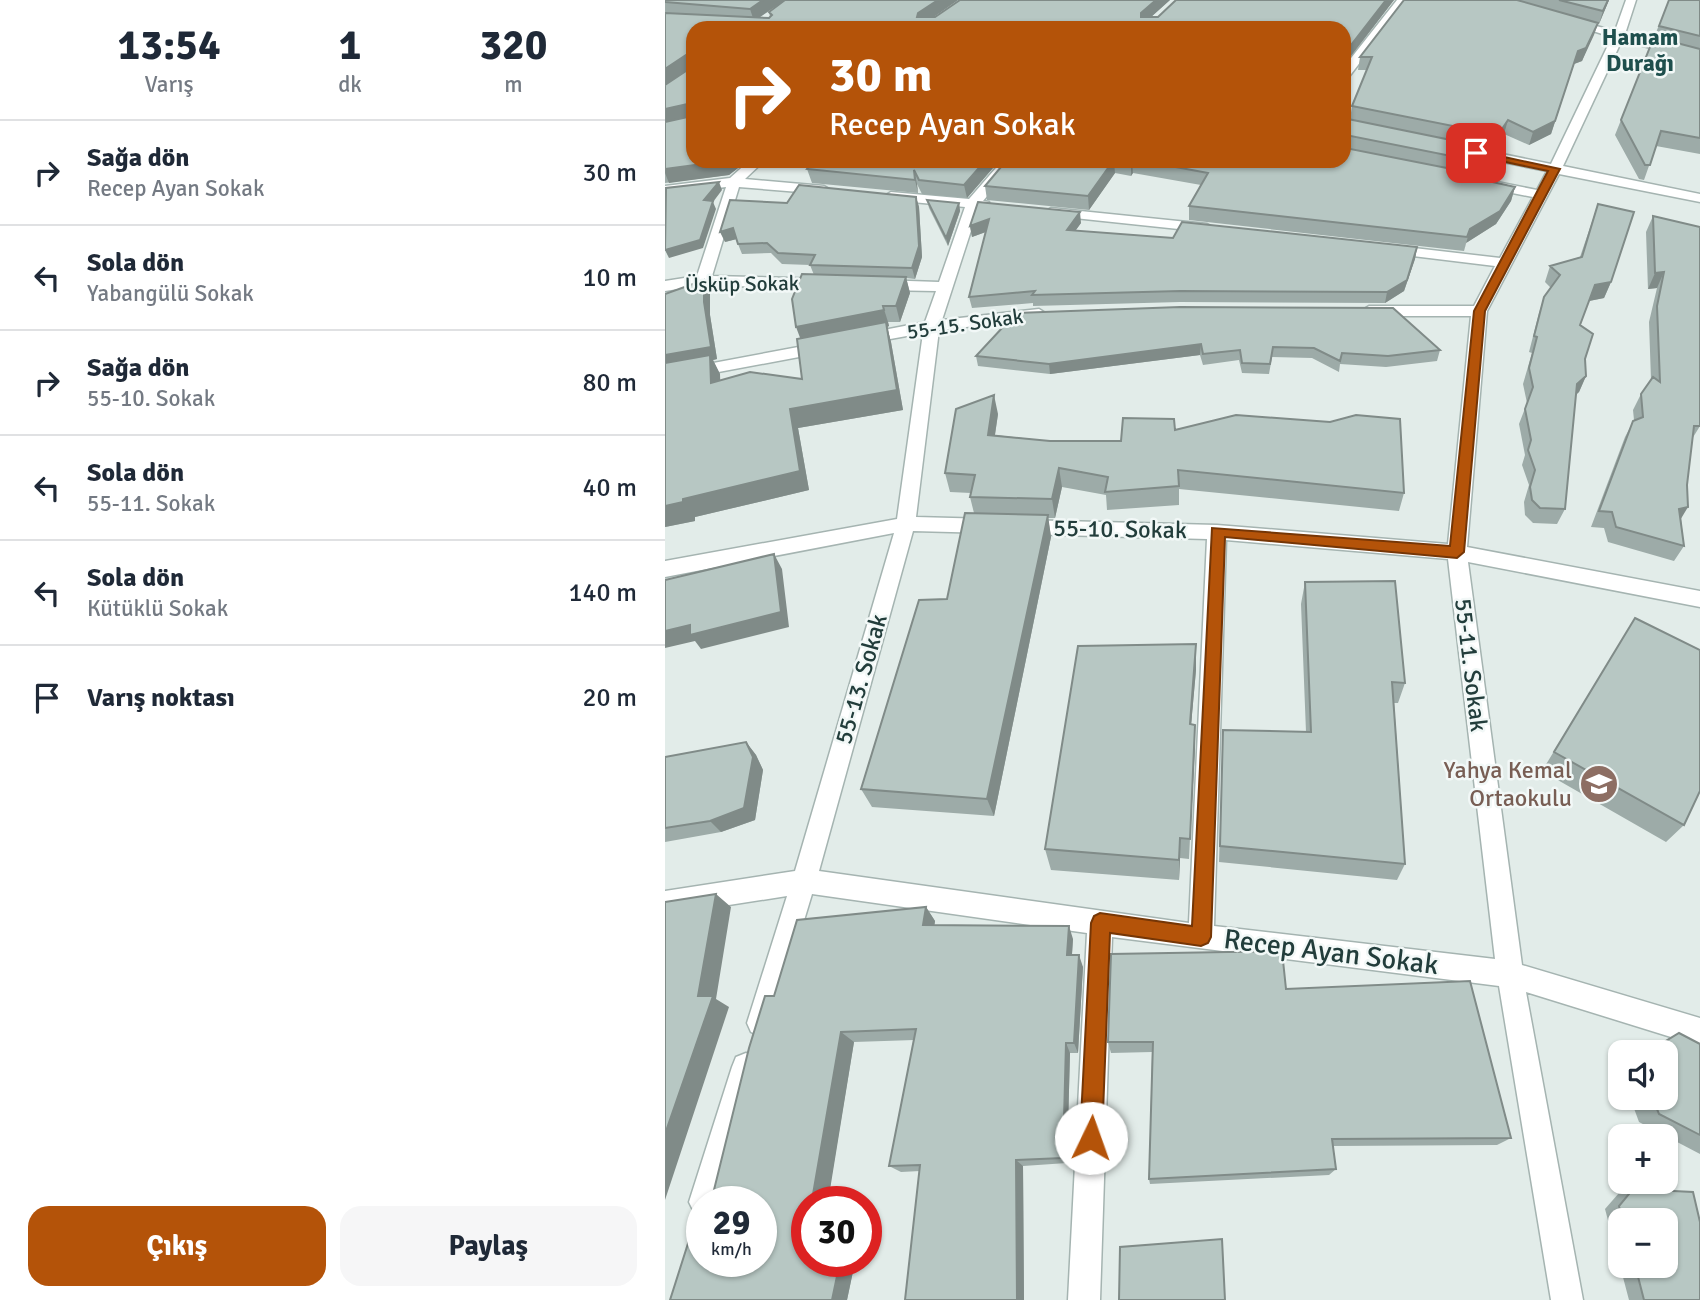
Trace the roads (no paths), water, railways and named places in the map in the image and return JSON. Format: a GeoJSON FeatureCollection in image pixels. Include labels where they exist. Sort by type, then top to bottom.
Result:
{"type":"FeatureCollection","features":[{"type":"Feature","properties":{"kind":"street"},"geometry":{"type":"LineString","coordinates":[[1351,66],[1403,0]]}},
{"type":"Feature","properties":{"kind":"street","name":"55-11. Sokak"},"geometry":{"type":"LineString","coordinates":[[1567,1300],[1510,974],[1457,552],[1479,311],[1555,169],[1619,35],[1631,0]]}},
{"type":"Feature","properties":{"kind":"street"},"geometry":{"type":"LineString","coordinates":[[1552,18],[1700,58]]}},
{"type":"Feature","properties":{"kind":"street"},"geometry":{"type":"LineString","coordinates":[[1449,147],[1700,198]]}},
{"type":"Feature","properties":{"kind":"street"},"geometry":{"type":"LineString","coordinates":[[703,280],[734,182],[749,168]]}},
{"type":"Feature","properties":{"kind":"street","name":"55-13. Sokak"},"geometry":{"type":"LineString","coordinates":[[709,1186],[804,881],[906,524],[932,326],[973,204],[1003,168]]}},
{"type":"Feature","properties":{"kind":"street"},"geometry":{"type":"LineString","coordinates":[[1473,181],[1541,195]]}},
{"type":"Feature","properties":{"kind":"street"},"geometry":{"type":"LineString","coordinates":[[665,190],[734,182],[840,192]]}},
{"type":"Feature","properties":{"kind":"street"},"geometry":{"type":"LineString","coordinates":[[880,195],[1000,207]]}},
{"type":"Feature","properties":{"kind":"street"},"geometry":{"type":"LineString","coordinates":[[1040,211],[1216,229]]}},
{"type":"Feature","properties":{"kind":"street"},"geometry":{"type":"LineString","coordinates":[[1380,248],[1504,263]]}},
{"type":"Feature","properties":{"kind":"street","name":"Üsküp Sokak"},"geometry":{"type":"LineString","coordinates":[[665,286],[703,280],[838,284]]}},
{"type":"Feature","properties":{"kind":"street"},"geometry":{"type":"LineString","coordinates":[[864,285],[945,287]]}},
{"type":"Feature","properties":{"kind":"street"},"geometry":{"type":"LineString","coordinates":[[1357,311],[1479,311]]}},
{"type":"Feature","properties":{"kind":"street","name":"55-15. Sokak"},"geometry":{"type":"LineString","coordinates":[[665,377],[932,326],[1056,313]]}},
{"type":"Feature","properties":{"kind":"street","name":"55-10. Sokak"},"geometry":{"type":"LineString","coordinates":[[665,569],[906,524],[1217,531],[1457,552],[1699,595]]}},
{"type":"Feature","properties":{"kind":"street"},"geometry":{"type":"LineString","coordinates":[[1201,937],[1217,531]]}},
{"type":"Feature","properties":{"kind":"street","name":"Recep Ayan Sokak"},"geometry":{"type":"LineString","coordinates":[[665,903],[804,881],[1201,937],[1510,974],[1700,1032]]}},
{"type":"Feature","properties":{"kind":"street"},"geometry":{"type":"LineString","coordinates":[[1084,1300],[1100,923]]}},
{"type":"Feature","properties":{"kind":"place","name":"Yahya Kemal Ortaokulu"},"geometry":{"type":"Point","coordinates":[1599,784]}},
{"type":"Feature","properties":{"kind":"district","name":"Hamam Durağı"},"geometry":{"type":"Point","coordinates":[1640,50]}}]}
